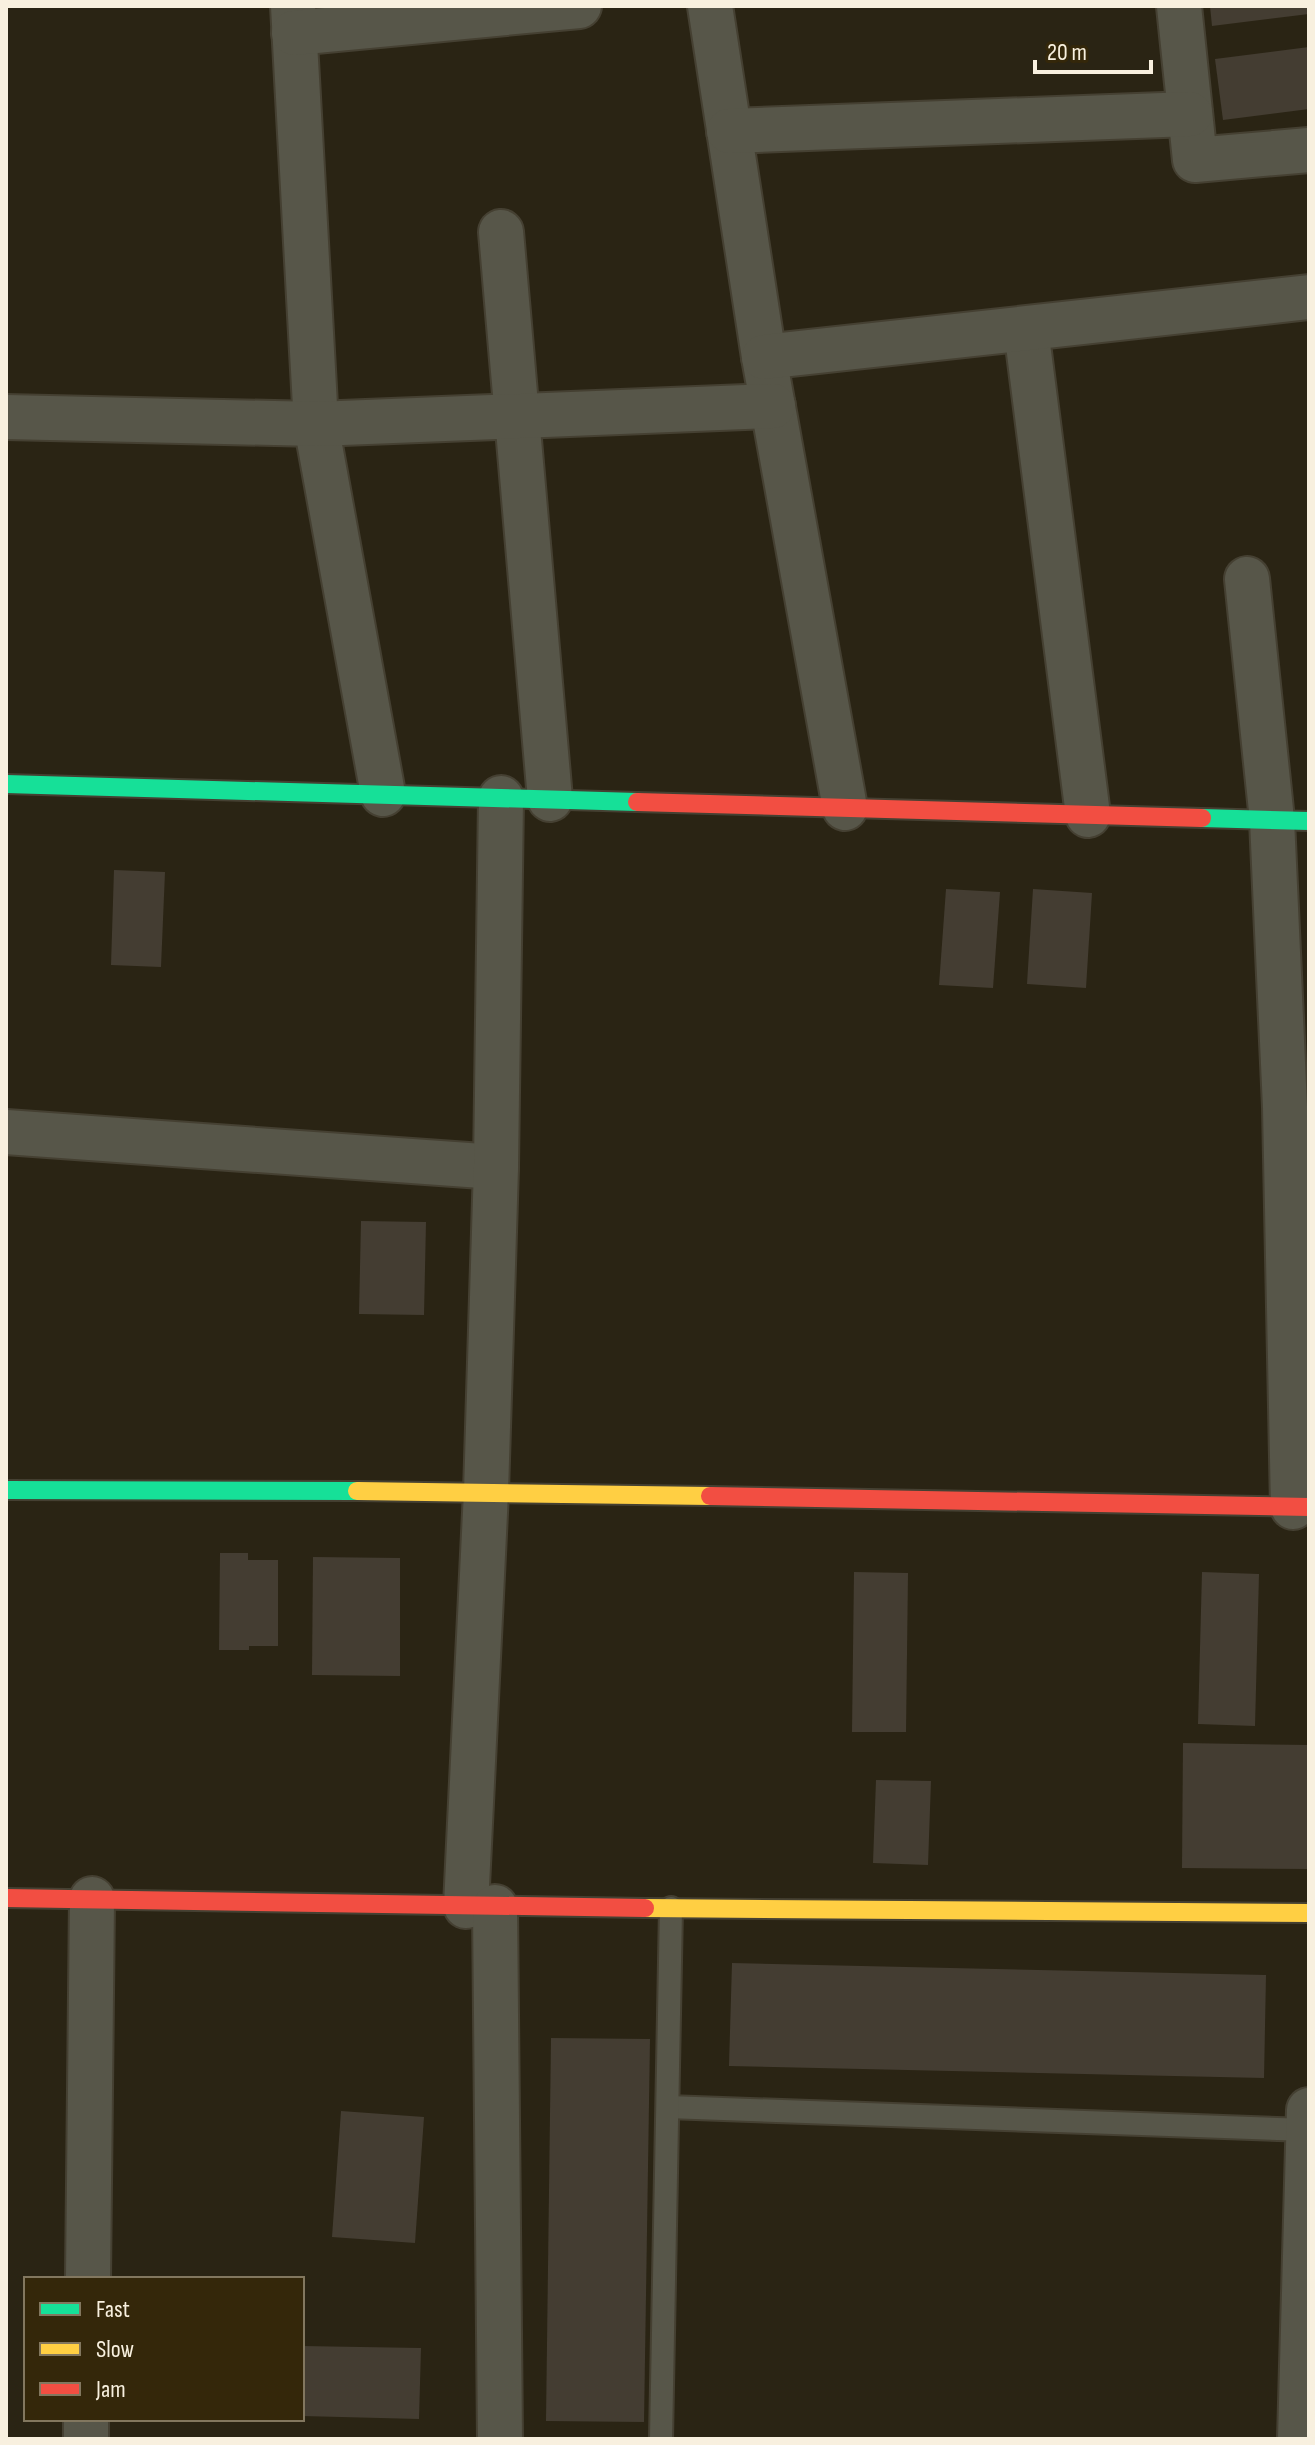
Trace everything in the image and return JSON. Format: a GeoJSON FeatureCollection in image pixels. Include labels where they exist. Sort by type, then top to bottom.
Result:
{"type":"FeatureCollection","features":[{"type":"Feature","properties":{"kind":"street"},"geometry":{"type":"LineString","coordinates":[[383,794],[316,424],[294,20],[579,6]]}},
{"type":"Feature","properties":{"kind":"street"},"geometry":{"type":"LineString","coordinates":[[710,6],[764,357],[845,808]]}},
{"type":"Feature","properties":{"kind":"street"},"geometry":{"type":"LineString","coordinates":[[1179,6],[1195,160],[1309,150]]}},
{"type":"Feature","properties":{"kind":"street"},"geometry":{"type":"LineString","coordinates":[[729,131],[1190,114]]}},
{"type":"Feature","properties":{"kind":"street"},"geometry":{"type":"LineString","coordinates":[[501,232],[550,799]]}},
{"type":"Feature","properties":{"kind":"street"},"geometry":{"type":"LineString","coordinates":[[764,357],[1309,297]]}},
{"type":"Feature","properties":{"kind":"street"},"geometry":{"type":"LineString","coordinates":[[1026,329],[1088,815]]}},
{"type":"Feature","properties":{"kind":"street"},"geometry":{"type":"LineString","coordinates":[[6,417],[316,424],[773,406]]}},
{"type":"Feature","properties":{"kind":"street"},"geometry":{"type":"LineString","coordinates":[[6,1490],[486,1492],[1301,1507],[1285,1107],[1290,820],[1247,579]]}},
{"type":"Feature","properties":{"kind":"street"},"geometry":{"type":"LineString","coordinates":[[6,784],[1290,820]]}},
{"type":"Feature","properties":{"kind":"street"},"geometry":{"type":"LineString","coordinates":[[500,2439],[480,1906],[501,798]]}},
{"type":"Feature","properties":{"kind":"street"},"geometry":{"type":"LineString","coordinates":[[6,1132],[496,1167]]}},
{"type":"Feature","properties":{"kind":"street"},"geometry":{"type":"LineString","coordinates":[[6,1898],[480,1906],[1309,1913]]}},
{"type":"Feature","properties":{"kind":"street"},"geometry":{"type":"LineString","coordinates":[[88,2277],[92,1899]]}},
{"type":"Feature","properties":{"kind":"street"},"geometry":{"type":"LineString","coordinates":[[1300,2439],[1309,2110]]}},
{"type":"Feature","properties":{"kind":"lane"},"geometry":{"type":"LineString","coordinates":[[661,2439],[671,1908]]}},
{"type":"Feature","properties":{"kind":"lane"},"geometry":{"type":"LineString","coordinates":[[668,2107],[1308,2130]]}},
{"type":"Feature","properties":{"kind":"building"},"geometry":{"type":"Polygon","coordinates":[[[1210,6],[1309,6],[1309,14],[1212,26],[1210,6]]]}},
{"type":"Feature","properties":{"kind":"building"},"geometry":{"type":"Polygon","coordinates":[[[1309,47],[1309,109],[1223,120],[1215,59],[1309,47]]]}},
{"type":"Feature","properties":{"kind":"building"},"geometry":{"type":"Polygon","coordinates":[[[114,870],[165,872],[161,967],[111,965],[114,870]]]}},
{"type":"Feature","properties":{"kind":"building"},"geometry":{"type":"Polygon","coordinates":[[[946,889],[1000,892],[993,988],[939,985],[946,889]]]}},
{"type":"Feature","properties":{"kind":"building"},"geometry":{"type":"Polygon","coordinates":[[[1033,889],[1092,893],[1086,988],[1027,984],[1033,889]]]}},
{"type":"Feature","properties":{"kind":"building"},"geometry":{"type":"Polygon","coordinates":[[[361,1221],[426,1222],[424,1315],[359,1314],[361,1221]]]}},
{"type":"Feature","properties":{"kind":"building"},"geometry":{"type":"Polygon","coordinates":[[[220,1553],[248,1553],[248,1560],[278,1560],[278,1646],[219,1650],[220,1553]]]}},
{"type":"Feature","properties":{"kind":"building"},"geometry":{"type":"Polygon","coordinates":[[[313,1557],[400,1558],[400,1676],[312,1675],[313,1557]]]}},
{"type":"Feature","properties":{"kind":"building"},"geometry":{"type":"Polygon","coordinates":[[[854,1572],[908,1573],[906,1732],[852,1732],[854,1572]]]}},
{"type":"Feature","properties":{"kind":"building"},"geometry":{"type":"Polygon","coordinates":[[[1202,1572],[1259,1574],[1255,1726],[1198,1724],[1202,1572]]]}},
{"type":"Feature","properties":{"kind":"building"},"geometry":{"type":"Polygon","coordinates":[[[1183,1743],[1309,1745],[1309,1869],[1182,1868],[1183,1743]]]}},
{"type":"Feature","properties":{"kind":"building"},"geometry":{"type":"Polygon","coordinates":[[[876,1780],[931,1781],[928,1865],[873,1863],[876,1780]]]}},
{"type":"Feature","properties":{"kind":"building"},"geometry":{"type":"Polygon","coordinates":[[[732,1963],[1266,1975],[1264,2078],[729,2066],[732,1963]]]}},
{"type":"Feature","properties":{"kind":"building"},"geometry":{"type":"Polygon","coordinates":[[[551,2038],[650,2039],[644,2422],[546,2421],[551,2038]]]}},
{"type":"Feature","properties":{"kind":"building"},"geometry":{"type":"Polygon","coordinates":[[[341,2111],[424,2117],[415,2243],[332,2237],[341,2111]]]}},
{"type":"Feature","properties":{"kind":"building"},"geometry":{"type":"Polygon","coordinates":[[[304,2346],[421,2348],[419,2419],[304,2416],[304,2346]]]}},
{"type":"Feature","properties":{"kind":"traffic: fast"},"geometry":{"type":"LineString","coordinates":[[6,784],[637,802]]}},
{"type":"Feature","properties":{"kind":"traffic: fast"},"geometry":{"type":"LineString","coordinates":[[1202,818],[1309,821]]}},
{"type":"Feature","properties":{"kind":"traffic: fast"},"geometry":{"type":"LineString","coordinates":[[6,1490],[357,1491]]}},
{"type":"Feature","properties":{"kind":"traffic: slow"},"geometry":{"type":"LineString","coordinates":[[357,1491],[710,1496]]}},
{"type":"Feature","properties":{"kind":"traffic: slow"},"geometry":{"type":"LineString","coordinates":[[645,1908],[1309,1913]]}},
{"type":"Feature","properties":{"kind":"traffic: jam"},"geometry":{"type":"LineString","coordinates":[[637,802],[1202,818]]}},
{"type":"Feature","properties":{"kind":"traffic: jam"},"geometry":{"type":"LineString","coordinates":[[710,1496],[1309,1507]]}},
{"type":"Feature","properties":{"kind":"traffic: jam"},"geometry":{"type":"LineString","coordinates":[[6,1898],[645,1908]]}}]}
